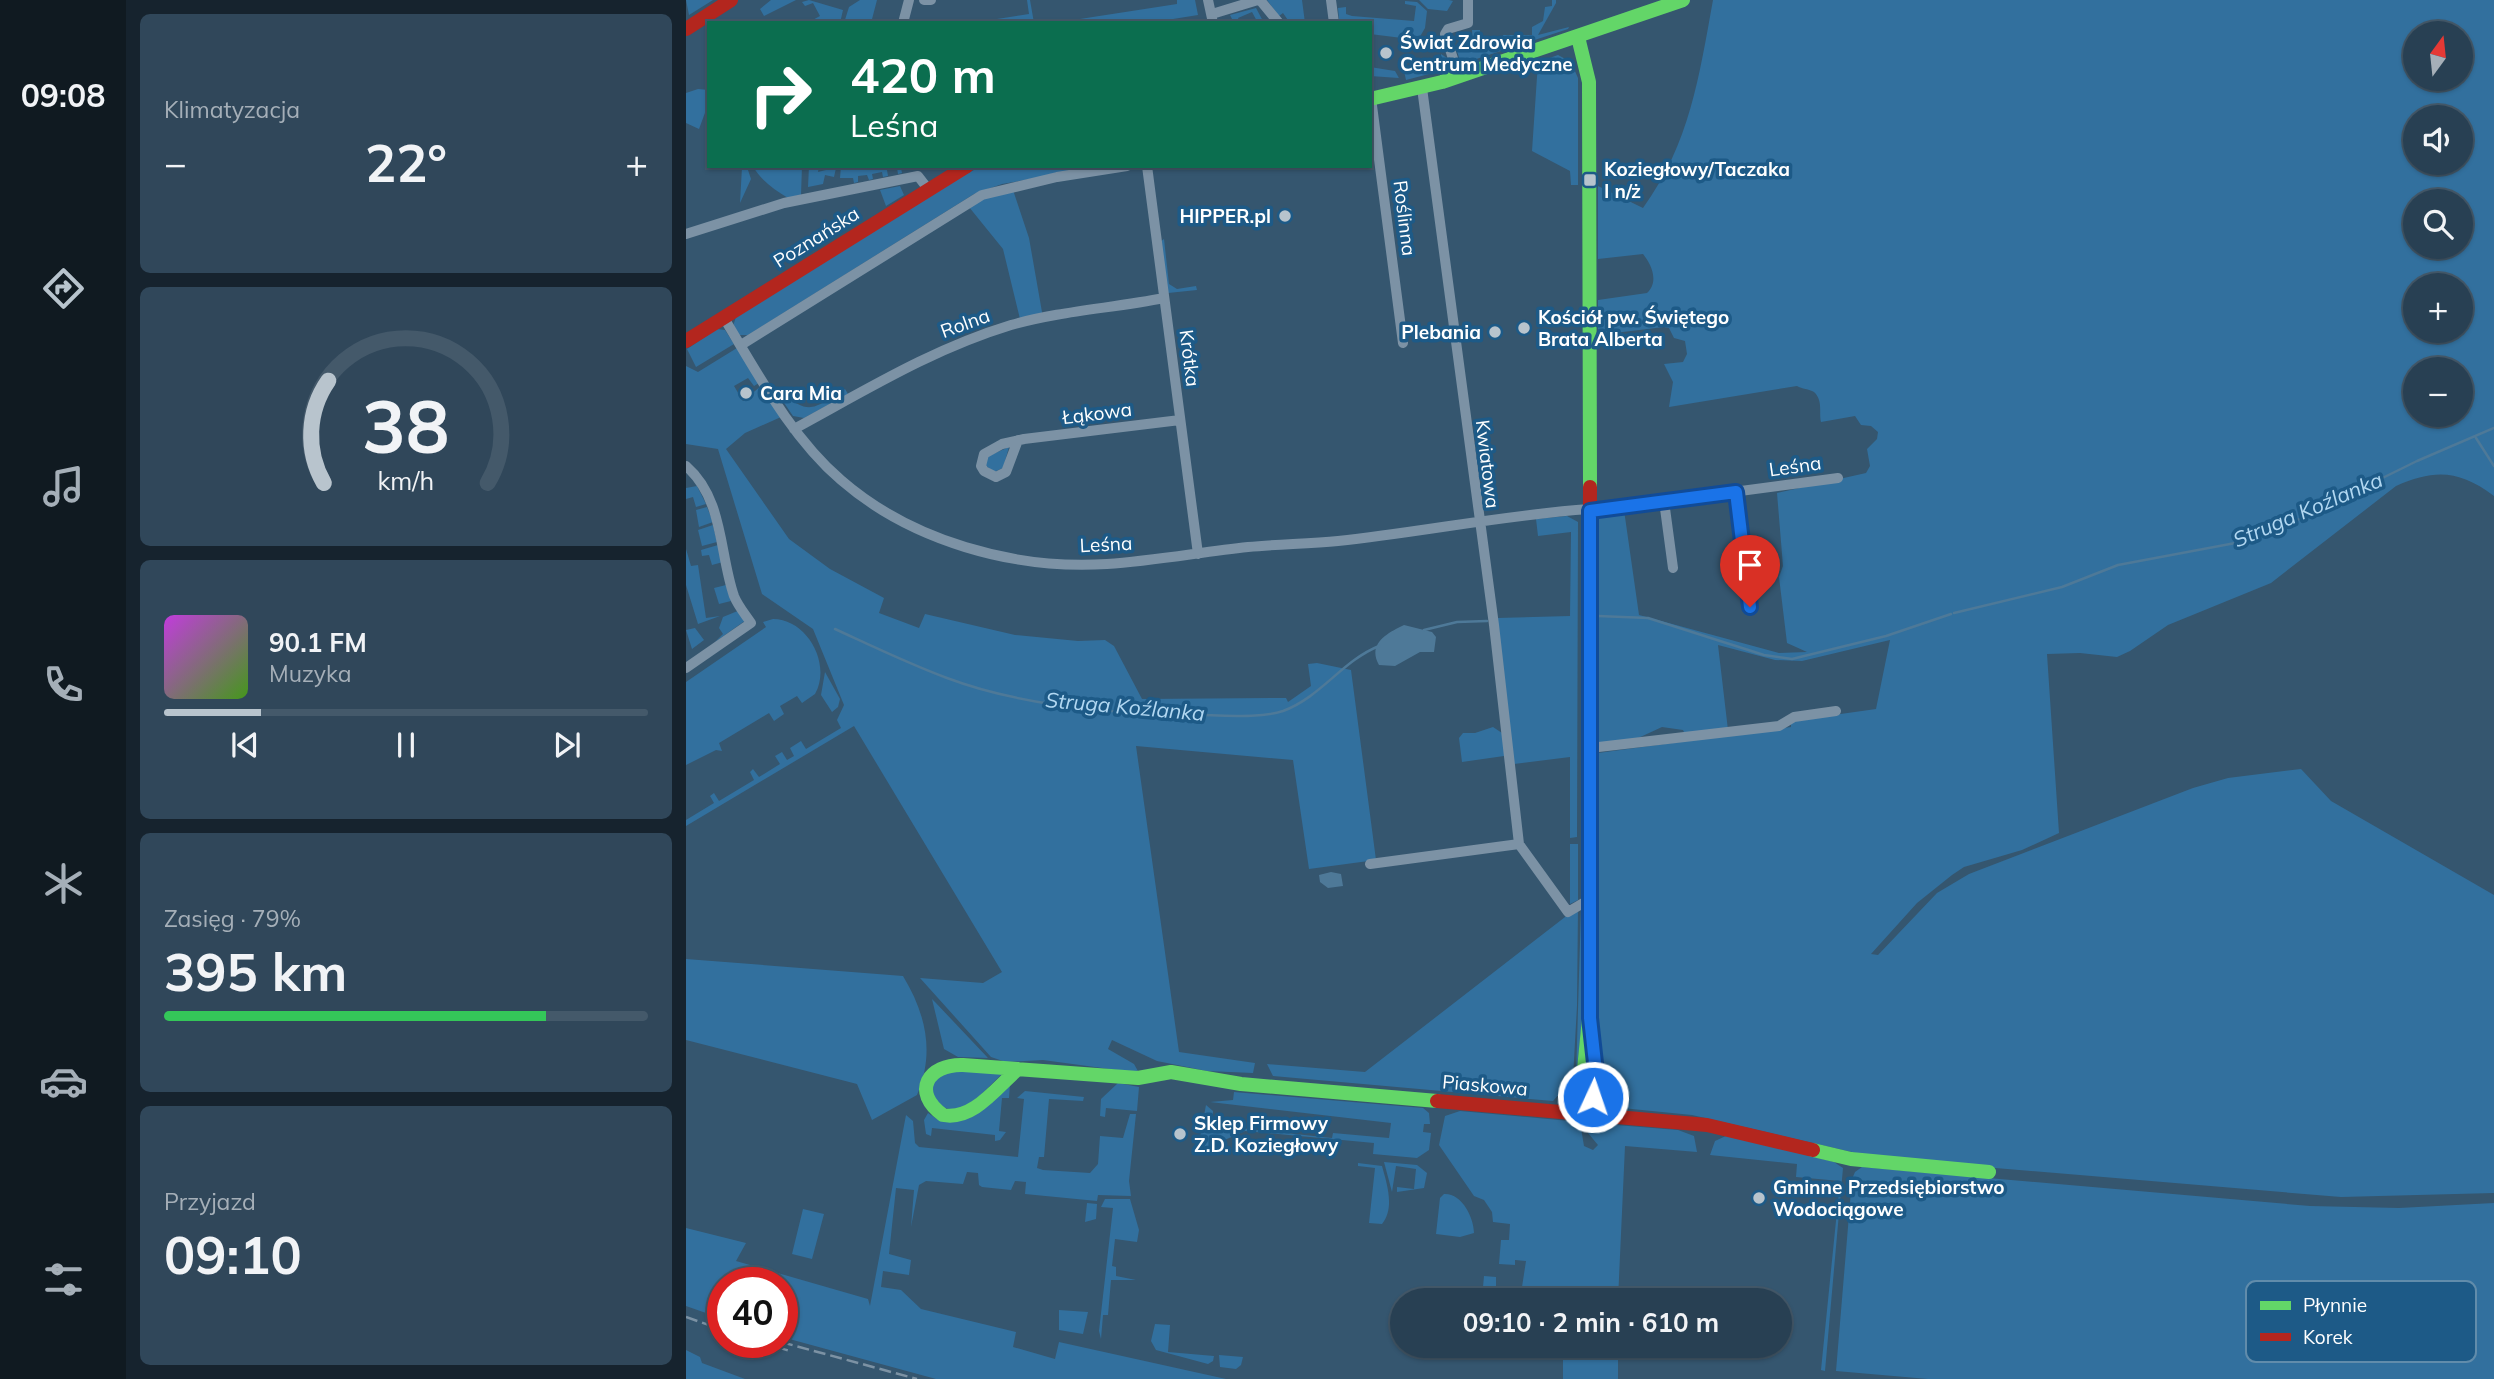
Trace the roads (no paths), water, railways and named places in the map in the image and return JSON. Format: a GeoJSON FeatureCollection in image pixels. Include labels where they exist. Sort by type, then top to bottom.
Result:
{"type":"FeatureCollection","features":[{"type":"Feature","properties":{"kind":"street"},"geometry":{"type":"LineString","coordinates":[[686,29],[731,0]]}},
{"type":"Feature","properties":{"kind":"street"},"geometry":{"type":"LineString","coordinates":[[904,21],[909,0]]}},
{"type":"Feature","properties":{"kind":"street"},"geometry":{"type":"LineString","coordinates":[[924,0],[931,0]]}},
{"type":"Feature","properties":{"kind":"street"},"geometry":{"type":"LineString","coordinates":[[1208,0],[1213,19],[1259,0],[1277,21]]}},
{"type":"Feature","properties":{"kind":"street"},"geometry":{"type":"LineString","coordinates":[[1331,0],[1334,21]]}},
{"type":"Feature","properties":{"kind":"street"},"geometry":{"type":"LineString","coordinates":[[1459,77],[1444,34],[1447,29],[1468,23],[1468,0]]}},
{"type":"Feature","properties":{"kind":"street"},"geometry":{"type":"LineString","coordinates":[[1372,98],[1459,77],[1684,0]]}},
{"type":"Feature","properties":{"kind":"street"},"geometry":{"type":"LineString","coordinates":[[1578,37],[1590,90],[1590,1018],[1583,1080],[1589,1113]]}},
{"type":"Feature","properties":{"kind":"street","name":"Kwiatowa"},"geometry":{"type":"LineString","coordinates":[[1422,88],[1478,523],[1494,625],[1520,844],[1568,912],[1590,899]]}},
{"type":"Feature","properties":{"kind":"street","name":"Roślinna"},"geometry":{"type":"LineString","coordinates":[[1372,106],[1403,342]]}},
{"type":"Feature","properties":{"kind":"street","name":"Poznańska"},"geometry":{"type":"LineString","coordinates":[[686,341],[964,168]]}},
{"type":"Feature","properties":{"kind":"street"},"geometry":{"type":"LineString","coordinates":[[741,345],[982,195],[1057,177],[1114,168]]}},
{"type":"Feature","properties":{"kind":"street","name":"Krótka"},"geometry":{"type":"LineString","coordinates":[[1147,168],[1198,554]]}},
{"type":"Feature","properties":{"kind":"street"},"geometry":{"type":"LineString","coordinates":[[686,234],[773,206],[918,176],[928,189]]}},
{"type":"Feature","properties":{"kind":"street","name":"Rolna"},"geometry":{"type":"LineString","coordinates":[[794,429],[880,380],[964,341],[1040,319],[1164,298]]}},
{"type":"Feature","properties":{"kind":"street","name":"Leśna"},"geometry":{"type":"LineString","coordinates":[[724,318],[794,429],[810,451],[830,470],[877,508],[956,544],[1019,558],[1083,564],[1198,554],[1590,510],[1838,478]]}},
{"type":"Feature","properties":{"kind":"street","name":"Łąkowa"},"geometry":{"type":"LineString","coordinates":[[1018,440],[1180,420]]}},
{"type":"Feature","properties":{"kind":"street"},"geometry":{"type":"LineString","coordinates":[[686,466],[700,483],[711,504],[724,543],[733,593],[751,623],[686,668]]}},
{"type":"Feature","properties":{"kind":"street"},"geometry":{"type":"LineString","coordinates":[[1736,492],[1750,607]]}},
{"type":"Feature","properties":{"kind":"street"},"geometry":{"type":"LineString","coordinates":[[1664,501],[1673,568]]}},
{"type":"Feature","properties":{"kind":"street"},"geometry":{"type":"LineString","coordinates":[[1590,748],[1779,726],[1794,717],[1836,711]]}},
{"type":"Feature","properties":{"kind":"street"},"geometry":{"type":"LineString","coordinates":[[1370,864],[1520,844]]}},
{"type":"Feature","properties":{"kind":"street","name":"Piaskowa"},"geometry":{"type":"LineString","coordinates":[[1018,1069],[963,1115],[944,1115],[930,1106],[926,1097],[929,1078],[942,1066],[1018,1069],[1138,1079],[1151,1079],[1171,1072],[1241,1084],[1707,1125],[1851,1159],[1989,1172]]}},
{"type":"Feature","properties":{"kind":"waterway","name":"Struga Koźlanka"},"geometry":{"type":"LineString","coordinates":[[1954,613],[2062,587],[2118,565],[2246,541],[2287,525],[2417,461],[2494,428]]}},
{"type":"Feature","properties":{"kind":"waterway"},"geometry":{"type":"LineString","coordinates":[[2476,438],[2494,466]]}},
{"type":"Feature","properties":{"kind":"waterway","name":"Struga Koźlanka"},"geometry":{"type":"LineString","coordinates":[[1598,616],[1648,618],[1764,655],[1792,659],[1886,636],[1951,614]]}},
{"type":"Feature","properties":{"kind":"waterway","name":"Struga Koźlanka"},"geometry":{"type":"LineString","coordinates":[[1424,630],[1457,622],[1487,621]]}},
{"type":"Feature","properties":{"kind":"waterway","name":"Struga Koźlanka"},"geometry":{"type":"LineString","coordinates":[[835,629],[933,673],[976,688],[1070,707],[1167,714],[1252,716],[1283,711],[1309,697],[1354,661],[1379,646]]}},
{"type":"Feature","properties":{"kind":"railway"},"geometry":{"type":"LineString","coordinates":[[686,1317],[707,1324]]}},
{"type":"Feature","properties":{"kind":"railway"},"geometry":{"type":"LineString","coordinates":[[798,1347],[917,1379]]}},
{"type":"Feature","properties":{"kind":"place","name":"Świat Zdrowia Centrum Medyczne"},"geometry":{"type":"Point","coordinates":[1386,53]}},
{"type":"Feature","properties":{"kind":"place","name":"Koziegłowy/Taczaka I n/ż"},"geometry":{"type":"Point","coordinates":[1590,180]}},
{"type":"Feature","properties":{"kind":"place","name":"HIPPER.pl"},"geometry":{"type":"Point","coordinates":[1285,216]}},
{"type":"Feature","properties":{"kind":"place","name":"Kościół pw. Świętego Brata Alberta"},"geometry":{"type":"Point","coordinates":[1524,328]}},
{"type":"Feature","properties":{"kind":"place","name":"Plebania"},"geometry":{"type":"Point","coordinates":[1495,332]}},
{"type":"Feature","properties":{"kind":"place","name":"Cara Mia"},"geometry":{"type":"Point","coordinates":[746,393]}},
{"type":"Feature","properties":{"kind":"place","name":"Sklep Firmowy Z.D. Koziegłowy"},"geometry":{"type":"Point","coordinates":[1180,1134]}},
{"type":"Feature","properties":{"kind":"place","name":"Gminne Przedsiębiorstwo Wodociągowe"},"geometry":{"type":"Point","coordinates":[1759,1198]}}]}
